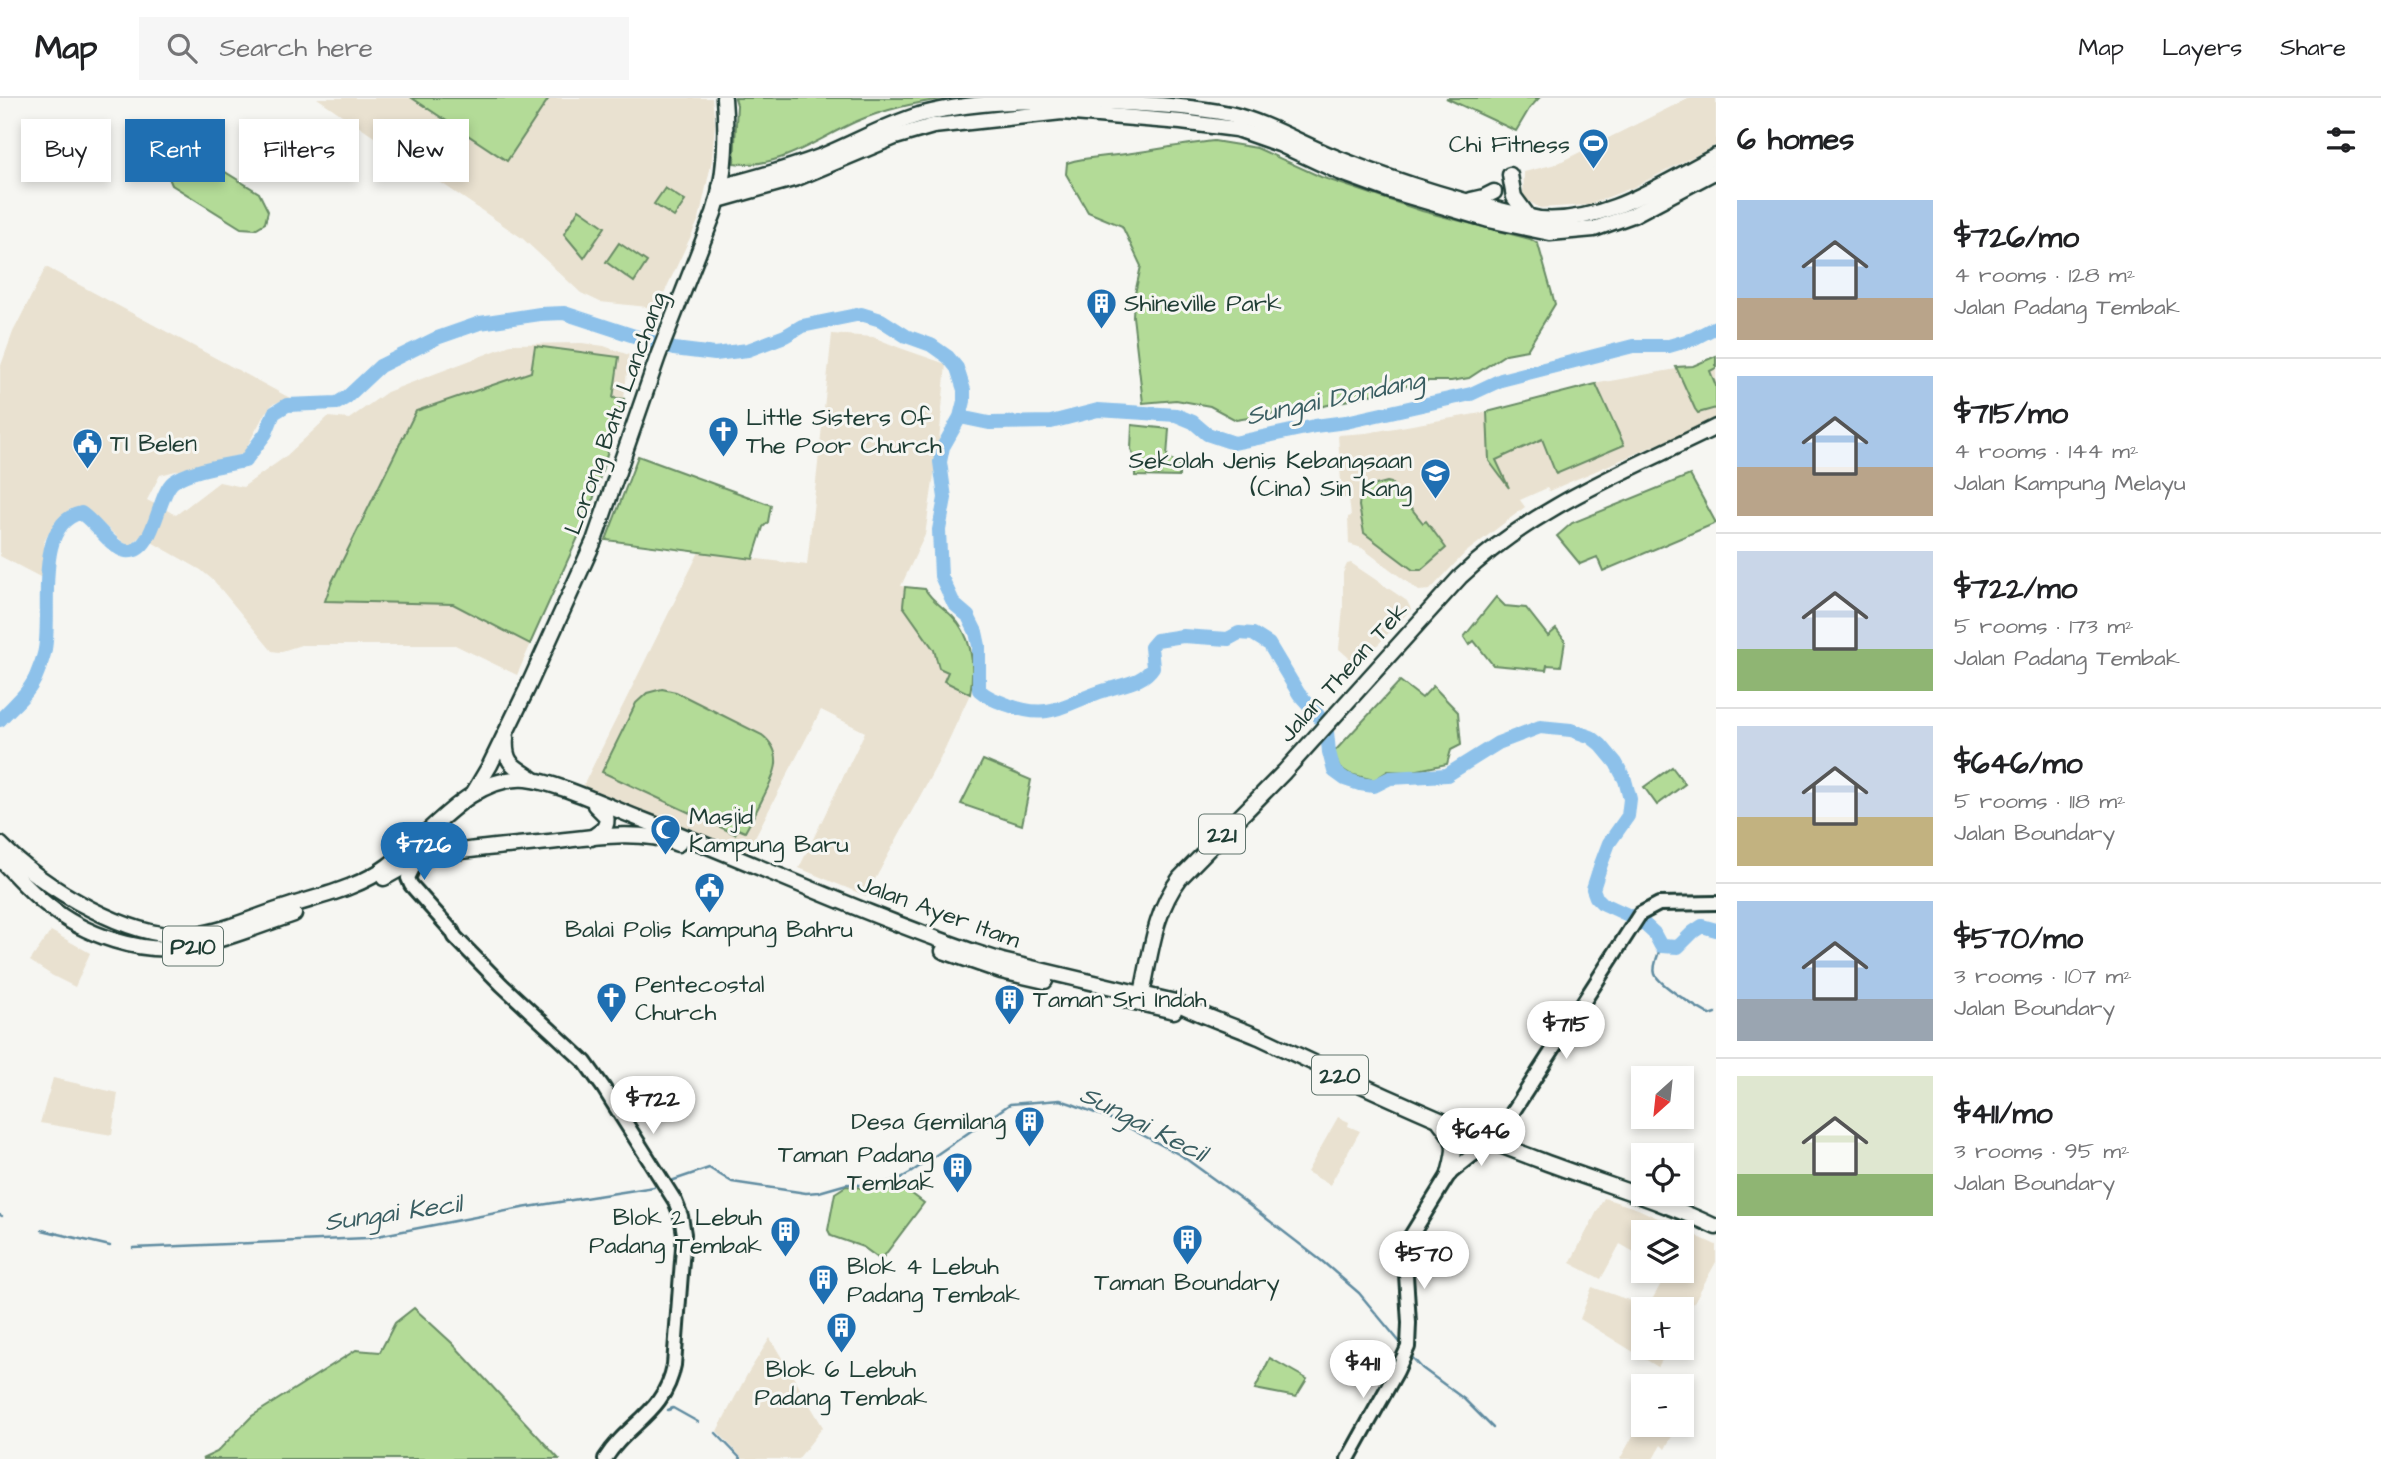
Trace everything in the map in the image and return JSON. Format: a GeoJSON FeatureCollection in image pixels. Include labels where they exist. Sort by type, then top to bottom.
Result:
{"type":"FeatureCollection","features":[{"type":"Feature","properties":{"kind":"main road","name":"Lorong Batu Lanchang"},"geometry":{"type":"LineString","coordinates":[[473,793],[506,733],[594,541],[658,356],[719,193],[724,151],[724,98]]}},
{"type":"Feature","properties":{"kind":"main road"},"geometry":{"type":"LineString","coordinates":[[719,193],[822,156],[908,119],[960,108],[1021,102],[1075,101],[1173,106],[1230,114],[1337,158],[1419,186],[1528,216],[1554,220],[1589,216],[1621,205],[1716,156]]}},
{"type":"Feature","properties":{"kind":"main road"},"geometry":{"type":"LineString","coordinates":[[1118,117],[1129,114],[1165,114],[1173,106]]}},
{"type":"Feature","properties":{"kind":"main road"},"geometry":{"type":"LineString","coordinates":[[1173,106],[1181,115],[1254,135],[1365,182],[1437,205],[1536,231],[1566,233],[1594,229],[1644,210],[1716,171]]}},
{"type":"Feature","properties":{"kind":"main road"},"geometry":{"type":"LineString","coordinates":[[719,193],[797,178],[895,137],[933,126],[1062,112],[1220,126]]}},
{"type":"Feature","properties":{"kind":"main road"},"geometry":{"type":"LineString","coordinates":[[724,151],[729,168],[734,173],[742,176],[765,176]]}},
{"type":"Feature","properties":{"kind":"main road"},"geometry":{"type":"LineString","coordinates":[[1510,175],[1514,197],[1528,216]]}},
{"type":"Feature","properties":{"kind":"main road"},"geometry":{"type":"LineString","coordinates":[[1437,205],[1452,204],[1483,212],[1492,204]]}},
{"type":"Feature","properties":{"kind":"main road"},"geometry":{"type":"LineString","coordinates":[[1492,204],[1496,215],[1522,222],[1536,231]]}},
{"type":"Feature","properties":{"kind":"main road","name":"Jalan Thean Tek"},"geometry":{"type":"LineString","coordinates":[[1141,998],[1157,921],[1169,892],[1333,719],[1460,577],[1530,521],[1552,507],[1716,428]]}},
{"type":"Feature","properties":{"kind":"main road","name":"Jalan Thean Tek"},"geometry":{"type":"LineString","coordinates":[[1661,455],[1716,434]]}},
{"type":"Feature","properties":{"kind":"main road"},"geometry":{"type":"LineString","coordinates":[[506,733],[507,759],[512,766],[535,780]]}},
{"type":"Feature","properties":{"kind":"main road","name":"Jalan Ayer Itam"},"geometry":{"type":"LineString","coordinates":[[0,844],[27,869],[61,893],[122,923],[159,934],[195,934],[344,889],[386,867],[473,793],[510,779],[535,780],[582,796],[974,952],[1141,998],[1172,1011],[1191,1010],[1241,1029],[1439,1121],[1661,1203],[1716,1227]]}},
{"type":"Feature","properties":{"kind":"main road"},"geometry":{"type":"LineString","coordinates":[[582,796],[603,811],[607,820],[604,829],[591,838]]}},
{"type":"Feature","properties":{"kind":"main road","name":"Jalan Ayer Itam"},"geometry":{"type":"LineString","coordinates":[[0,859],[46,904],[80,926],[113,938],[159,948],[190,947],[345,898],[416,862],[442,854],[591,838],[646,836],[665,839],[971,962],[1001,971],[1141,998]]}},
{"type":"Feature","properties":{"kind":"main road"},"geometry":{"type":"LineString","coordinates":[[113,938],[110,930],[122,923]]}},
{"type":"Feature","properties":{"kind":"main road"},"geometry":{"type":"LineString","coordinates":[[1439,1121],[1455,1142],[1449,1174]]}},
{"type":"Feature","properties":{"kind":"street"},"geometry":{"type":"LineString","coordinates":[[416,862],[408,881],[455,937]]}},
{"type":"Feature","properties":{"kind":"street"},"geometry":{"type":"LineString","coordinates":[[379,881],[392,879],[403,884],[448,933],[593,1071],[675,1201],[681,1216],[684,1234],[674,1365],[670,1384],[661,1399],[605,1459]]}},
{"type":"Feature","properties":{"kind":"street"},"geometry":{"type":"LineString","coordinates":[[1348,1459],[1407,1351],[1409,1323],[1405,1249],[1415,1227],[1449,1174],[1490,1141],[1506,1124],[1640,914],[1659,904],[1716,902]]}},
{"type":"Feature","properties":{"kind":"shaded area"},"geometry":{"type":"Polygon","coordinates":[[[317,98],[712,98],[715,123],[712,160],[699,219],[657,308],[600,302],[581,293],[522,238],[440,182],[469,182],[469,119],[373,119],[373,136],[359,127],[359,119],[348,119],[317,98]]]}},
{"type":"Feature","properties":{"kind":"shaded area"},"geometry":{"type":"Polygon","coordinates":[[[1689,98],[1716,98],[1716,145],[1634,187],[1588,205],[1540,208],[1523,198],[1524,172],[1556,164],[1689,98]]]}},
{"type":"Feature","properties":{"kind":"shaded area"},"geometry":{"type":"Polygon","coordinates":[[[46,267],[290,398],[273,404],[265,413],[243,454],[160,475],[147,500],[176,515],[219,482],[243,487],[285,457],[328,417],[349,419],[387,392],[513,344],[582,343],[604,346],[629,355],[619,420],[589,513],[517,675],[455,645],[301,645],[279,652],[272,651],[214,581],[201,570],[141,536],[130,545],[124,543],[86,509],[70,509],[55,522],[44,542],[44,579],[0,556],[0,368],[13,332],[46,267]]]}},
{"type":"Feature","properties":{"kind":"shaded area"},"geometry":{"type":"Polygon","coordinates":[[[832,334],[873,337],[946,364],[939,442],[925,535],[901,586],[925,589],[954,617],[965,633],[973,665],[970,694],[940,759],[866,896],[799,868],[865,732],[821,710],[745,856],[583,786],[699,552],[807,565],[832,334]]]}},
{"type":"Feature","properties":{"kind":"shaded area"},"geometry":{"type":"Polygon","coordinates":[[[1716,356],[1716,419],[1549,491],[1547,488],[1520,500],[1525,507],[1465,553],[1430,590],[1419,591],[1362,548],[1349,544],[1348,517],[1351,516],[1349,498],[1342,498],[1338,435],[1366,433],[1487,412],[1599,383],[1693,366],[1716,356]]]}},
{"type":"Feature","properties":{"kind":"shaded area"},"geometry":{"type":"Polygon","coordinates":[[[1351,563],[1407,601],[1411,609],[1358,666],[1339,649],[1343,573],[1347,564],[1351,563]]]}},
{"type":"Feature","properties":{"kind":"shaded area"},"geometry":{"type":"Polygon","coordinates":[[[51,931],[90,953],[75,987],[30,961],[51,931]]]}},
{"type":"Feature","properties":{"kind":"shaded area"},"geometry":{"type":"Polygon","coordinates":[[[53,1078],[118,1093],[112,1135],[40,1123],[53,1078]]]}},
{"type":"Feature","properties":{"kind":"shaded area"},"geometry":{"type":"Polygon","coordinates":[[[1338,1117],[1349,1122],[1348,1126],[1360,1131],[1330,1185],[1307,1172],[1338,1117]]]}},
{"type":"Feature","properties":{"kind":"shaded area"},"geometry":{"type":"Polygon","coordinates":[[[1604,1198],[1662,1220],[1631,1220],[1631,1250],[1620,1244],[1601,1279],[1570,1263],[1604,1198]]]}},
{"type":"Feature","properties":{"kind":"shaded area"},"geometry":{"type":"Polygon","coordinates":[[[1694,1235],[1716,1245],[1716,1262],[1694,1302],[1694,1297],[1654,1297],[1661,1283],[1694,1283],[1694,1235]]]}},
{"type":"Feature","properties":{"kind":"shaded area"},"geometry":{"type":"Polygon","coordinates":[[[1592,1287],[1631,1301],[1631,1350],[1580,1319],[1592,1287]]]}},
{"type":"Feature","properties":{"kind":"shaded area"},"geometry":{"type":"Polygon","coordinates":[[[770,1338],[823,1427],[798,1459],[743,1459],[717,1431],[770,1338]]]}},
{"type":"Feature","properties":{"kind":"shaded area"},"geometry":{"type":"Polygon","coordinates":[[[1647,1360],[1662,1360],[1658,1367],[1647,1360]]]}},
{"type":"Feature","properties":{"kind":"shaded area"},"geometry":{"type":"Polygon","coordinates":[[[1632,1437],[1672,1437],[1665,1449],[1661,1445],[1653,1459],[1620,1459],[1632,1437]]]}},
{"type":"Feature","properties":{"kind":"green space"},"geometry":{"type":"Polygon","coordinates":[[[412,98],[549,98],[507,161],[469,136],[469,119],[444,119],[412,98]]]}},
{"type":"Feature","properties":{"kind":"green space"},"geometry":{"type":"Polygon","coordinates":[[[735,98],[948,98],[878,113],[781,158],[750,164],[734,163],[737,105],[735,98]]]}},
{"type":"Feature","properties":{"kind":"green space"},"geometry":{"type":"Polygon","coordinates":[[[1446,98],[1539,98],[1516,131],[1446,98]]]}},
{"type":"Feature","properties":{"kind":"green space"},"geometry":{"type":"Polygon","coordinates":[[[1214,141],[1257,148],[1321,177],[1422,211],[1530,239],[1538,244],[1555,304],[1527,350],[1506,354],[1469,378],[1427,381],[1324,406],[1236,420],[1210,406],[1176,400],[1143,403],[1133,316],[1141,266],[1122,226],[1088,212],[1066,174],[1067,163],[1214,141]]]}},
{"type":"Feature","properties":{"kind":"green space"},"geometry":{"type":"Polygon","coordinates":[[[225,172],[259,193],[268,211],[265,223],[255,229],[241,228],[171,182],[225,182],[225,172]]]}},
{"type":"Feature","properties":{"kind":"green space"},"geometry":{"type":"Polygon","coordinates":[[[665,188],[685,201],[674,217],[654,204],[665,188]]]}},
{"type":"Feature","properties":{"kind":"green space"},"geometry":{"type":"Polygon","coordinates":[[[579,209],[605,227],[584,258],[564,234],[579,209]]]}},
{"type":"Feature","properties":{"kind":"green space"},"geometry":{"type":"Polygon","coordinates":[[[619,243],[647,262],[634,282],[606,262],[619,243]]]}},
{"type":"Feature","properties":{"kind":"green space"},"geometry":{"type":"Polygon","coordinates":[[[535,346],[619,357],[613,398],[624,399],[589,513],[530,644],[453,604],[325,601],[416,411],[531,372],[535,346]]]}},
{"type":"Feature","properties":{"kind":"green space"},"geometry":{"type":"Polygon","coordinates":[[[1716,356],[1716,368],[1710,371],[1716,386],[1716,408],[1698,413],[1676,367],[1693,366],[1716,356]]]}},
{"type":"Feature","properties":{"kind":"green space"},"geometry":{"type":"Polygon","coordinates":[[[1596,384],[1624,445],[1556,474],[1542,439],[1496,460],[1509,488],[1489,461],[1487,412],[1596,384]]]}},
{"type":"Feature","properties":{"kind":"green space"},"geometry":{"type":"Polygon","coordinates":[[[1132,425],[1169,429],[1167,457],[1179,464],[1179,477],[1135,476],[1135,461],[1131,449],[1132,425]]]}},
{"type":"Feature","properties":{"kind":"green space"},"geometry":{"type":"Polygon","coordinates":[[[638,456],[771,505],[768,522],[763,527],[753,559],[606,540],[638,456]]]}},
{"type":"Feature","properties":{"kind":"green space"},"geometry":{"type":"Polygon","coordinates":[[[1690,475],[1716,523],[1603,571],[1597,557],[1580,564],[1557,536],[1572,523],[1690,475]]]}},
{"type":"Feature","properties":{"kind":"green space"},"geometry":{"type":"Polygon","coordinates":[[[1391,483],[1423,523],[1426,521],[1446,548],[1421,570],[1413,570],[1364,533],[1360,497],[1376,485],[1391,483]]]}},
{"type":"Feature","properties":{"kind":"green space"},"geometry":{"type":"Polygon","coordinates":[[[905,587],[925,589],[959,624],[971,652],[970,694],[944,681],[948,672],[939,668],[934,650],[903,606],[905,587]]]}},
{"type":"Feature","properties":{"kind":"green space"},"geometry":{"type":"Polygon","coordinates":[[[1496,597],[1505,606],[1526,608],[1548,636],[1556,629],[1565,641],[1561,666],[1547,665],[1546,670],[1493,665],[1474,641],[1469,645],[1464,637],[1496,597]]]}},
{"type":"Feature","properties":{"kind":"green space"},"geometry":{"type":"Polygon","coordinates":[[[1400,681],[1422,698],[1433,686],[1458,712],[1461,745],[1451,750],[1447,764],[1408,772],[1388,771],[1374,780],[1350,774],[1339,767],[1334,752],[1400,681]]]}},
{"type":"Feature","properties":{"kind":"green space"},"geometry":{"type":"Polygon","coordinates":[[[662,689],[676,692],[762,735],[773,748],[776,755],[775,771],[745,832],[738,829],[735,834],[602,772],[636,703],[647,693],[662,689]]]}},
{"type":"Feature","properties":{"kind":"green space"},"geometry":{"type":"Polygon","coordinates":[[[983,760],[1031,780],[1022,825],[961,804],[983,760]]]}},
{"type":"Feature","properties":{"kind":"green space"},"geometry":{"type":"Polygon","coordinates":[[[1672,767],[1685,784],[1657,805],[1644,787],[1672,767]]]}},
{"type":"Feature","properties":{"kind":"green space"},"geometry":{"type":"Polygon","coordinates":[[[846,1186],[898,1192],[903,1187],[924,1203],[881,1260],[863,1247],[831,1236],[828,1230],[835,1193],[846,1186]]]}},
{"type":"Feature","properties":{"kind":"green space"},"geometry":{"type":"Polygon","coordinates":[[[414,1308],[452,1343],[559,1459],[202,1459],[217,1452],[252,1416],[356,1350],[380,1352],[395,1323],[414,1308]]]}},
{"type":"Feature","properties":{"kind":"green space"},"geometry":{"type":"Polygon","coordinates":[[[1270,1358],[1307,1379],[1296,1397],[1255,1389],[1270,1358]]]}},
{"type":"Feature","properties":{"kind":"waterway"},"geometry":{"type":"LineString","coordinates":[[0,720],[30,687],[43,658],[47,633],[50,551],[56,533],[66,520],[81,513],[115,545],[126,551],[136,550],[149,534],[173,482],[197,471],[245,461],[266,433],[274,413],[287,405],[337,403],[380,366],[437,338],[480,323],[564,313],[674,349],[715,354],[748,350],[785,336],[802,326],[861,314],[881,320],[906,336],[931,345],[948,357],[957,368],[964,390],[964,401],[960,417],[943,447],[940,462],[945,498],[939,530],[941,576],[954,604],[968,616],[976,632],[979,646],[979,690],[982,693],[1023,710],[1048,711],[1144,676],[1153,667],[1151,647],[1157,640],[1183,636],[1228,639],[1239,633],[1253,634],[1269,644],[1299,694],[1318,715],[1327,732],[1334,771],[1345,779],[1360,784],[1374,786],[1390,778],[1447,775],[1498,743],[1540,727],[1571,730],[1591,737],[1601,745],[1616,763],[1625,780],[1630,799],[1628,816],[1609,843],[1601,864],[1593,889],[1596,897],[1602,903],[1641,921],[1654,933],[1661,946],[1678,947],[1702,926],[1716,930]]}},
{"type":"Feature","properties":{"kind":"waterway","name":"Sungai Dondang"},"geometry":{"type":"LineString","coordinates":[[960,417],[989,423],[1051,422],[1098,410],[1176,415],[1193,422],[1207,434],[1234,443],[1346,422],[1471,394],[1501,380],[1633,346],[1669,346],[1693,339],[1716,327]]}},
{"type":"Feature","properties":{"kind":"waterway"},"geometry":{"type":"LineString","coordinates":[[1661,946],[1654,967],[1658,979],[1710,1015],[1716,1013]]}},
{"type":"Feature","properties":{"kind":"waterway","name":"Sungai Kecil"},"geometry":{"type":"LineString","coordinates":[[671,1181],[709,1168],[732,1182],[806,1193],[847,1184],[873,1186],[910,1173],[1010,1104],[1060,1100],[1116,1121],[1182,1156],[1323,1262],[1359,1293],[1403,1346]]}},
{"type":"Feature","properties":{"kind":"waterway","name":"Sungai Kecil"},"geometry":{"type":"LineString","coordinates":[[133,1248],[367,1238],[522,1208],[654,1187]]}},
{"type":"Feature","properties":{"kind":"waterway","name":"Sungai Kecil"},"geometry":{"type":"LineString","coordinates":[[42,1230],[110,1246]]}},
{"type":"Feature","properties":{"kind":"waterway","name":"Sungai Kecil"},"geometry":{"type":"LineString","coordinates":[[1409,1354],[1422,1368],[1464,1399],[1493,1428]]}},
{"type":"Feature","properties":{"kind":"waterway"},"geometry":{"type":"LineString","coordinates":[[668,1410],[673,1408],[698,1422]]}},
{"type":"Feature","properties":{"kind":"waterway"},"geometry":{"type":"LineString","coordinates":[[716,1433],[741,1459]]}},
{"type":"Feature","properties":{"kind":"place","name":"Chi Fitness"},"geometry":{"type":"Point","coordinates":[1593,171]}},
{"type":"Feature","properties":{"kind":"place","name":"Shineville Park"},"geometry":{"type":"Point","coordinates":[1101,330]}},
{"type":"Feature","properties":{"kind":"place","name":"Little Sisters Of The Poor Church"},"geometry":{"type":"Point","coordinates":[723,458]}},
{"type":"Feature","properties":{"kind":"place","name":"TI Belen"},"geometry":{"type":"Point","coordinates":[87,470]}},
{"type":"Feature","properties":{"kind":"place","name":"Sekolah Jenis Kebangsaan (Cina) Sin Kang"},"geometry":{"type":"Point","coordinates":[1435,501]}},
{"type":"Feature","properties":{"kind":"place","name":"Masjid Kampung Baru"},"geometry":{"type":"Point","coordinates":[666,857]}},
{"type":"Feature","properties":{"kind":"place","name":"Balai Polis Kampung Bahru"},"geometry":{"type":"Point","coordinates":[709,914]}},
{"type":"Feature","properties":{"kind":"place","name":"Pentecostal Church"},"geometry":{"type":"Point","coordinates":[612,1025]}},
{"type":"Feature","properties":{"kind":"place","name":"Taman Sri Indah"},"geometry":{"type":"Point","coordinates":[1010,1026]}},
{"type":"Feature","properties":{"kind":"place","name":"Desa Gemilang"},"geometry":{"type":"Point","coordinates":[1029,1148]}},
{"type":"Feature","properties":{"kind":"place","name":"Taman Padang Tembak"},"geometry":{"type":"Point","coordinates":[957,1195]}},
{"type":"Feature","properties":{"kind":"place","name":"Blok 2 Lebuh Padang Tembak"},"geometry":{"type":"Point","coordinates":[785,1258]}},
{"type":"Feature","properties":{"kind":"place","name":"Taman Boundary"},"geometry":{"type":"Point","coordinates":[1187,1267]}},
{"type":"Feature","properties":{"kind":"place","name":"Blok 4 Lebuh Padang Tembak"},"geometry":{"type":"Point","coordinates":[824,1307]}},
{"type":"Feature","properties":{"kind":"place","name":"Blok 6 Lebuh Padang Tembak"},"geometry":{"type":"Point","coordinates":[841,1354]}}]}
